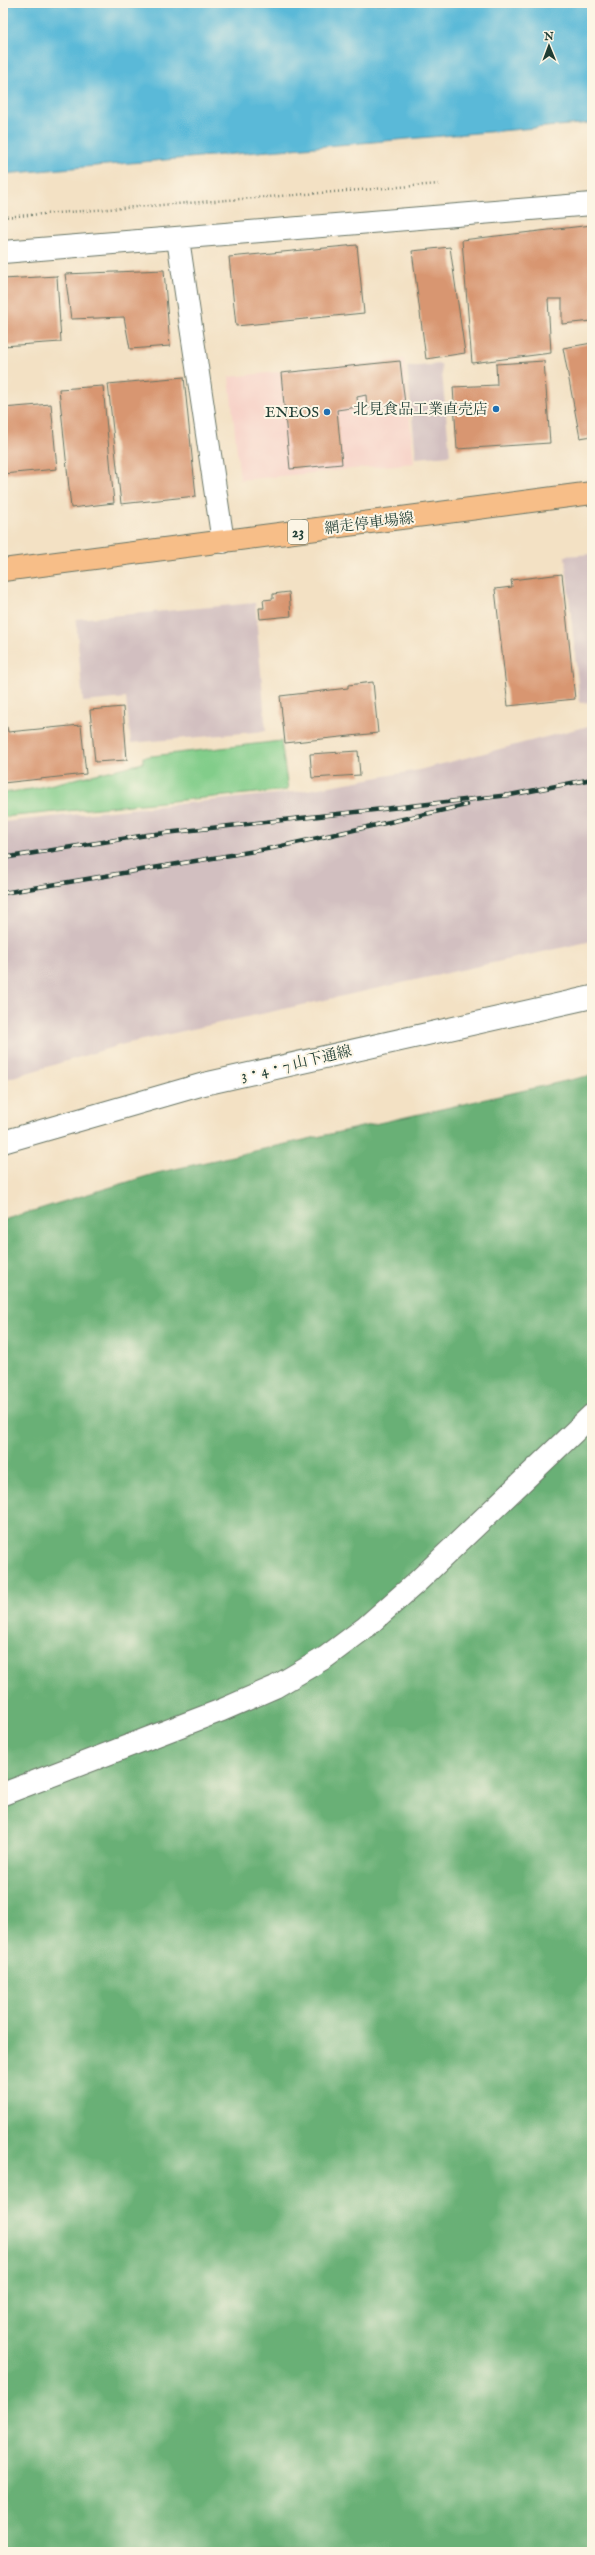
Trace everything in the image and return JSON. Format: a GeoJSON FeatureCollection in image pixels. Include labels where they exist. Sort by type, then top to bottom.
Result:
{"type":"FeatureCollection","features":[{"type":"Feature","properties":{"kind":"main road","name":"網走停車場線"},"geometry":{"type":"LineString","coordinates":[[3,570],[592,493]]}},
{"type":"Feature","properties":{"kind":"street"},"geometry":{"type":"LineString","coordinates":[[3,252],[178,239],[592,204]]}},
{"type":"Feature","properties":{"kind":"street"},"geometry":{"type":"LineString","coordinates":[[178,239],[223,542]]}},
{"type":"Feature","properties":{"kind":"street","name":"3・4・7 山下通線"},"geometry":{"type":"LineString","coordinates":[[3,1142],[204,1084],[592,997]]}},
{"type":"Feature","properties":{"kind":"street"},"geometry":{"type":"LineString","coordinates":[[3,1794],[222,1710],[275,1687],[326,1657],[366,1627],[418,1581],[592,1415]]}},
{"type":"Feature","properties":{"kind":"path"},"geometry":{"type":"LineString","coordinates":[[3,216],[441,184]]}},
{"type":"Feature","properties":{"kind":"shaded area"},"geometry":{"type":"Polygon","coordinates":[[[404,359],[414,463],[240,480],[229,377],[404,359]]]}},
{"type":"Feature","properties":{"kind":"shaded area"},"geometry":{"type":"Polygon","coordinates":[[[441,364],[450,455],[416,458],[407,367],[441,364]]]}},
{"type":"Feature","properties":{"kind":"shaded area"},"geometry":{"type":"Polygon","coordinates":[[[592,554],[592,702],[580,703],[565,556],[592,554]]]}},
{"type":"Feature","properties":{"kind":"shaded area"},"geometry":{"type":"Polygon","coordinates":[[[255,603],[266,731],[131,743],[126,698],[83,702],[76,619],[255,603]]]}},
{"type":"Feature","properties":{"kind":"shaded area"},"geometry":{"type":"Polygon","coordinates":[[[592,725],[592,941],[120,1045],[3,1080],[3,822],[296,792],[419,770],[592,725]]]}},
{"type":"Feature","properties":{"kind":"green space"},"geometry":{"type":"Polygon","coordinates":[[[281,741],[288,790],[3,817],[3,793],[32,789],[143,763],[143,757],[281,741]]]}},
{"type":"Feature","properties":{"kind":"green space"},"geometry":{"type":"Polygon","coordinates":[[[592,1075],[592,2552],[3,2552],[3,1220],[157,1173],[592,1075]]]}},
{"type":"Feature","properties":{"kind":"water"},"geometry":{"type":"Polygon","coordinates":[[[3,3],[592,3],[592,123],[3,174],[3,3]]]}},
{"type":"Feature","properties":{"kind":"building"},"geometry":{"type":"Polygon","coordinates":[[[592,225],[592,321],[562,324],[562,299],[548,299],[551,353],[472,363],[462,240],[592,225]]]}},
{"type":"Feature","properties":{"kind":"building"},"geometry":{"type":"Polygon","coordinates":[[[357,245],[364,313],[236,326],[229,257],[357,245]]]}},
{"type":"Feature","properties":{"kind":"building"},"geometry":{"type":"Polygon","coordinates":[[[450,247],[465,353],[426,359],[412,251],[450,247]]]}},
{"type":"Feature","properties":{"kind":"building"},"geometry":{"type":"Polygon","coordinates":[[[164,270],[170,346],[130,349],[124,317],[71,319],[65,274],[164,270]]]}},
{"type":"Feature","properties":{"kind":"building"},"geometry":{"type":"Polygon","coordinates":[[[57,276],[61,342],[3,346],[3,279],[57,276]]]}},
{"type":"Feature","properties":{"kind":"building"},"geometry":{"type":"Polygon","coordinates":[[[592,343],[592,436],[580,438],[563,348],[592,343]]]}},
{"type":"Feature","properties":{"kind":"building"},"geometry":{"type":"Polygon","coordinates":[[[400,361],[405,404],[367,408],[366,395],[357,397],[358,407],[337,410],[342,464],[290,469],[281,373],[400,361]]]}},
{"type":"Feature","properties":{"kind":"building"},"geometry":{"type":"Polygon","coordinates":[[[544,361],[550,443],[457,449],[453,387],[497,385],[496,364],[544,361]]]}},
{"type":"Feature","properties":{"kind":"building"},"geometry":{"type":"Polygon","coordinates":[[[184,377],[196,496],[121,504],[108,384],[184,377]]]}},
{"type":"Feature","properties":{"kind":"building"},"geometry":{"type":"Polygon","coordinates":[[[103,386],[114,503],[71,508],[59,389],[103,386]]]}},
{"type":"Feature","properties":{"kind":"building"},"geometry":{"type":"Polygon","coordinates":[[[51,404],[57,469],[3,474],[3,408],[51,404]]]}},
{"type":"Feature","properties":{"kind":"building"},"geometry":{"type":"Polygon","coordinates":[[[562,574],[575,699],[508,706],[495,589],[512,587],[511,580],[562,574]]]}},
{"type":"Feature","properties":{"kind":"building"},"geometry":{"type":"Polygon","coordinates":[[[289,592],[291,616],[260,619],[259,608],[264,608],[263,600],[273,599],[273,594],[289,592]]]}},
{"type":"Feature","properties":{"kind":"building"},"geometry":{"type":"Polygon","coordinates":[[[373,682],[378,733],[285,743],[280,696],[348,688],[348,685],[373,682]]]}},
{"type":"Feature","properties":{"kind":"building"},"geometry":{"type":"Polygon","coordinates":[[[123,707],[127,760],[95,762],[90,710],[123,707]]]}},
{"type":"Feature","properties":{"kind":"building"},"geometry":{"type":"Polygon","coordinates":[[[81,725],[86,774],[3,783],[3,727],[7,727],[8,732],[81,725]]]}},
{"type":"Feature","properties":{"kind":"building"},"geometry":{"type":"Polygon","coordinates":[[[358,751],[360,775],[312,778],[310,754],[358,751]]]}},
{"type":"Feature","properties":{"kind":"railway"},"geometry":{"type":"LineString","coordinates":[[3,858],[147,835],[510,795],[592,779]]}},
{"type":"Feature","properties":{"kind":"railway"},"geometry":{"type":"LineString","coordinates":[[3,893],[273,848],[466,805]]}},
{"type":"Feature","properties":{"kind":"place","name":"北見食品工業直売店"},"geometry":{"type":"Point","coordinates":[496,409]}},
{"type":"Feature","properties":{"kind":"place","name":"ENEOS"},"geometry":{"type":"Point","coordinates":[327,412]}}]}
